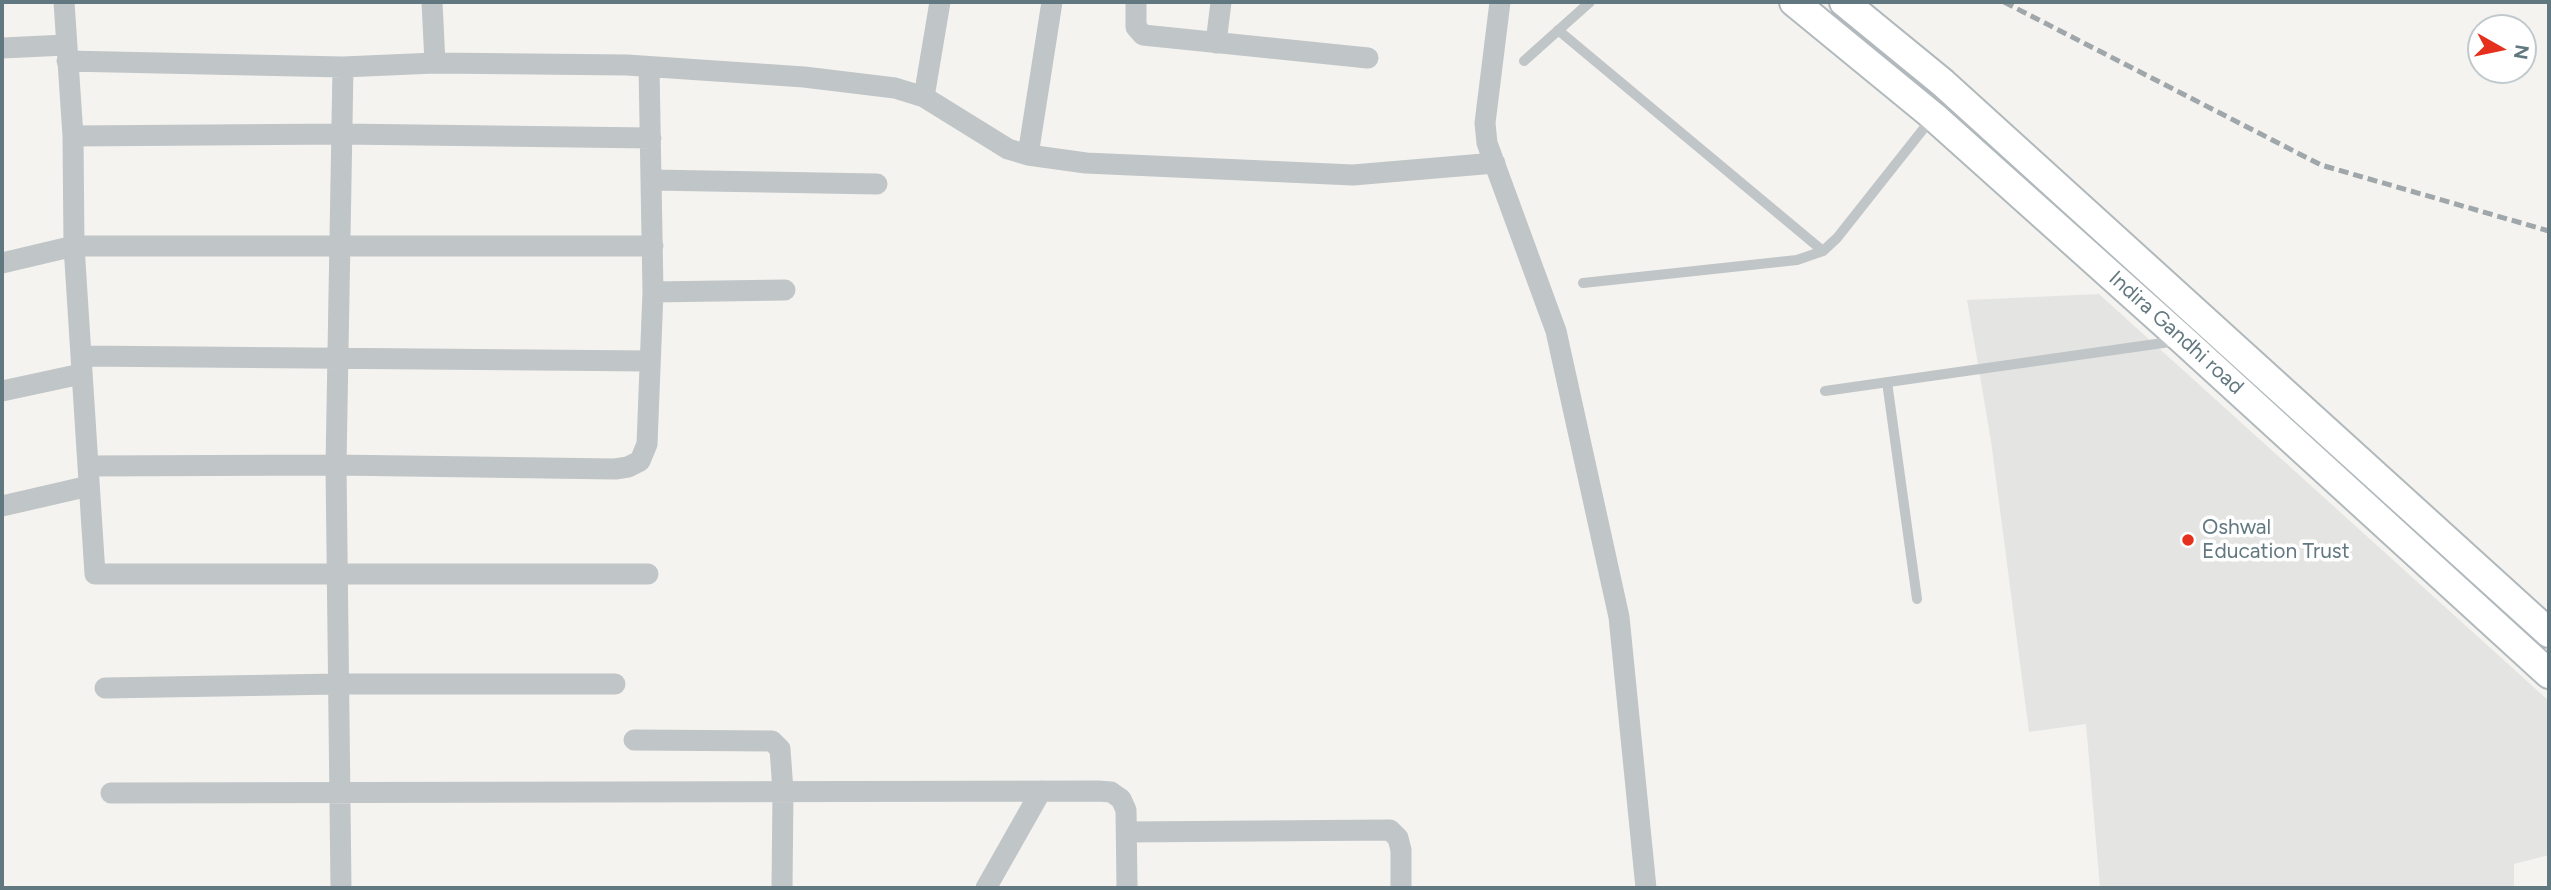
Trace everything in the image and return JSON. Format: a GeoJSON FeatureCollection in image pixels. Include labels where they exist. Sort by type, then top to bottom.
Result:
{"type":"FeatureCollection","features":[{"type":"Feature","properties":{"kind":"main road","name":"Indira Gandhi road"},"geometry":{"type":"LineString","coordinates":[[1794,2],[1933,116],[2549,674]]}},
{"type":"Feature","properties":{"kind":"main road","name":"Indira Gandhi road"},"geometry":{"type":"LineString","coordinates":[[1844,2],[1943,83],[2549,633]]}},
{"type":"Feature","properties":{"kind":"street"},"geometry":{"type":"LineString","coordinates":[[64,2],[73,136],[74,246],[94,575],[649,574]]}},
{"type":"Feature","properties":{"kind":"street"},"geometry":{"type":"LineString","coordinates":[[432,2],[435,63]]}},
{"type":"Feature","properties":{"kind":"street"},"geometry":{"type":"LineString","coordinates":[[924,97],[940,2]]}},
{"type":"Feature","properties":{"kind":"street"},"geometry":{"type":"LineString","coordinates":[[1028,155],[1052,2]]}},
{"type":"Feature","properties":{"kind":"street"},"geometry":{"type":"LineString","coordinates":[[1136,2],[1136,27],[1143,35],[1368,58]]}},
{"type":"Feature","properties":{"kind":"street"},"geometry":{"type":"LineString","coordinates":[[1216,43],[1221,2]]}},
{"type":"Feature","properties":{"kind":"street"},"geometry":{"type":"LineString","coordinates":[[1500,2],[1485,123],[1487,143],[1556,331],[1619,617],[1646,888]]}},
{"type":"Feature","properties":{"kind":"street"},"geometry":{"type":"LineString","coordinates":[[2,48],[343,66],[435,63],[649,67],[825,79],[895,88],[924,97],[995,143],[1028,155],[1086,163],[1353,175],[1495,163]]}},
{"type":"Feature","properties":{"kind":"street"},"geometry":{"type":"LineString","coordinates":[[341,888],[336,465],[343,66]]}},
{"type":"Feature","properties":{"kind":"street"},"geometry":{"type":"LineString","coordinates":[[2,506],[88,476],[336,465],[628,467],[640,461],[647,444],[653,292],[649,67]]}},
{"type":"Feature","properties":{"kind":"street"},"geometry":{"type":"LineString","coordinates":[[73,136],[341,134],[651,138]]}},
{"type":"Feature","properties":{"kind":"street"},"geometry":{"type":"LineString","coordinates":[[652,180],[877,184]]}},
{"type":"Feature","properties":{"kind":"street"},"geometry":{"type":"LineString","coordinates":[[2,263],[74,246],[653,246]]}},
{"type":"Feature","properties":{"kind":"street"},"geometry":{"type":"LineString","coordinates":[[653,292],[785,290]]}},
{"type":"Feature","properties":{"kind":"street"},"geometry":{"type":"LineString","coordinates":[[2,391],[81,365],[338,359],[650,361]]}},
{"type":"Feature","properties":{"kind":"street"},"geometry":{"type":"LineString","coordinates":[[105,688],[339,684],[615,684]]}},
{"type":"Feature","properties":{"kind":"street"},"geometry":{"type":"LineString","coordinates":[[634,740],[772,741],[780,749],[783,791],[782,888]]}},
{"type":"Feature","properties":{"kind":"street"},"geometry":{"type":"LineString","coordinates":[[986,888],[1041,791]]}},
{"type":"Feature","properties":{"kind":"street"},"geometry":{"type":"LineString","coordinates":[[111,793],[1111,792],[1121,799],[1126,810],[1127,888]]}},
{"type":"Feature","properties":{"kind":"street"},"geometry":{"type":"LineString","coordinates":[[1127,832],[1390,830],[1398,838],[1401,850],[1401,888]]}},
{"type":"Feature","properties":{"kind":"lane"},"geometry":{"type":"LineString","coordinates":[[1524,61],[1590,2]]}},
{"type":"Feature","properties":{"kind":"lane"},"geometry":{"type":"LineString","coordinates":[[1558,30],[1822,251]]}},
{"type":"Feature","properties":{"kind":"lane"},"geometry":{"type":"LineString","coordinates":[[1583,283],[1797,260],[1822,251],[1837,238],[1933,116]]}},
{"type":"Feature","properties":{"kind":"lane"},"geometry":{"type":"LineString","coordinates":[[1825,391],[2183,340]]}},
{"type":"Feature","properties":{"kind":"lane"},"geometry":{"type":"LineString","coordinates":[[1887,382],[1917,599]]}},
{"type":"Feature","properties":{"kind":"shaded area","name":"Oshwal Education Trust"},"geometry":{"type":"Polygon","coordinates":[[[2099,294],[2549,701],[2549,855],[2514,864],[2514,888],[2100,888],[2086,724],[2029,732],[1991,441],[1967,300],[2099,294]]]}},
{"type":"Feature","properties":{"kind":"railway"},"geometry":{"type":"LineString","coordinates":[[2004,2],[2321,165],[2549,231]]}},
{"type":"Feature","properties":{"kind":"place","name":"Oshwal Education Trust"},"geometry":{"type":"Point","coordinates":[2188,540]}}]}
